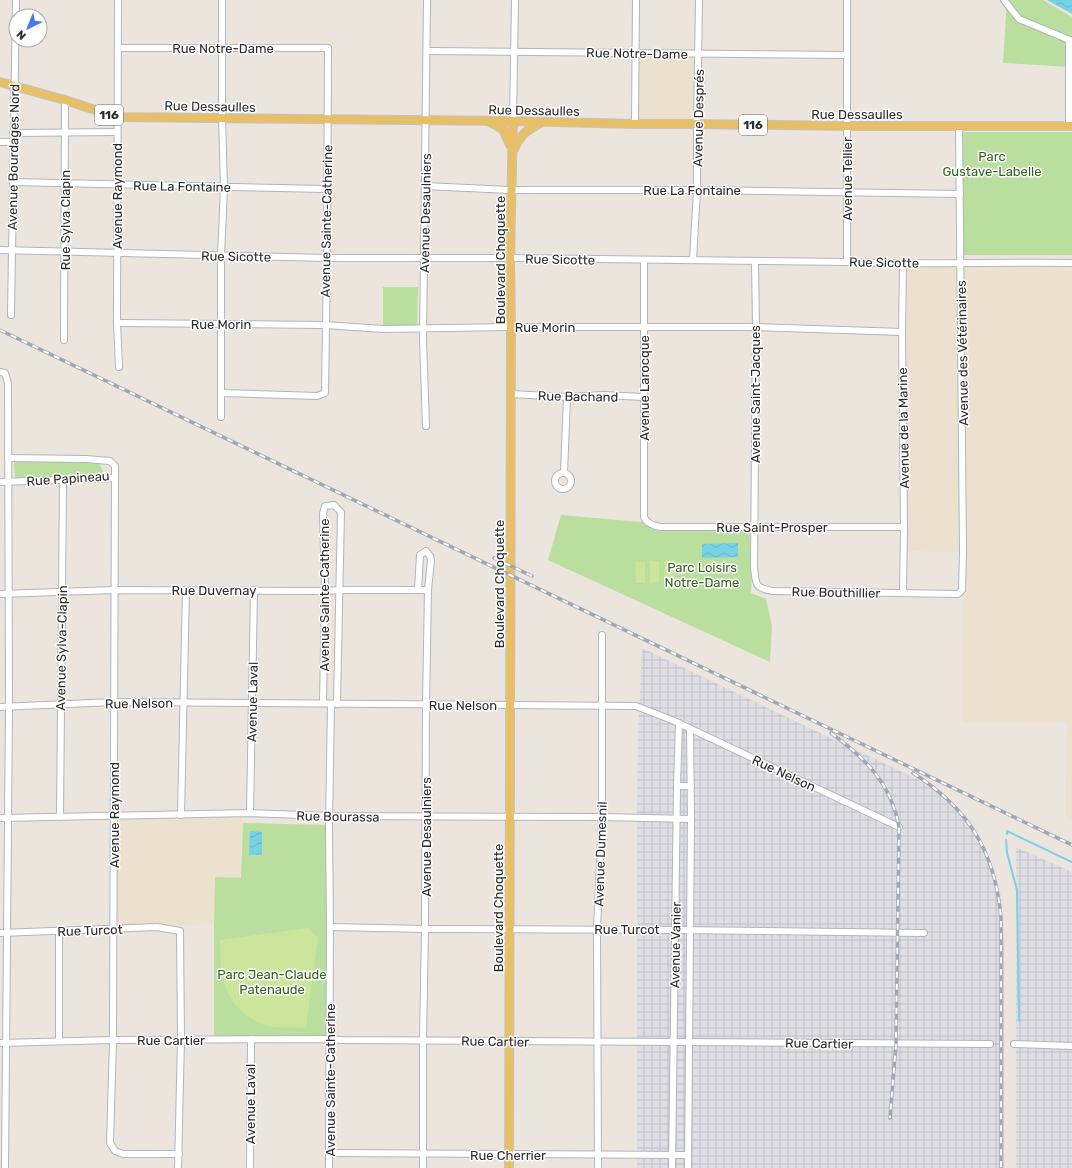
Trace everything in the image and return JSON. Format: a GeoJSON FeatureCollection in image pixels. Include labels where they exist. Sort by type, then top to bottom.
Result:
{"type":"FeatureCollection","features":[{"type":"Feature","properties":{"kind":"main road","name":"Rue Dessaulles"},"geometry":{"type":"LineString","coordinates":[[0,82],[65,100],[117,117],[513,121],[635,124],[1071,126]]}},
{"type":"Feature","properties":{"kind":"main road"},"geometry":{"type":"LineString","coordinates":[[486,121],[494,123],[503,129],[512,152]]}},
{"type":"Feature","properties":{"kind":"main road","name":"Boulevard Choquette"},"geometry":{"type":"LineString","coordinates":[[509,1168],[511,705],[510,258],[513,121]]}},
{"type":"Feature","properties":{"kind":"main road"},"geometry":{"type":"LineString","coordinates":[[512,152],[518,140],[526,130],[542,122]]}},
{"type":"Feature","properties":{"kind":"street","name":"Avenue Bourdages Nord"},"geometry":{"type":"LineString","coordinates":[[11,314],[16,0]]}},
{"type":"Feature","properties":{"kind":"street","name":"Avenue Raymond"},"geometry":{"type":"LineString","coordinates":[[118,0],[117,323],[119,367]]}},
{"type":"Feature","properties":{"kind":"street"},"geometry":{"type":"LineString","coordinates":[[221,417],[221,256],[224,187],[221,48],[222,0]]}},
{"type":"Feature","properties":{"kind":"street","name":"Avenue Desaulniers"},"geometry":{"type":"LineString","coordinates":[[426,426],[424,258],[427,0]]}},
{"type":"Feature","properties":{"kind":"street","name":"Boulevard Choquette"},"geometry":{"type":"LineString","coordinates":[[513,121],[515,0]]}},
{"type":"Feature","properties":{"kind":"street"},"geometry":{"type":"LineString","coordinates":[[635,124],[636,0]]}},
{"type":"Feature","properties":{"kind":"street","name":"Avenue Després"},"geometry":{"type":"LineString","coordinates":[[693,260],[697,190],[699,0]]}},
{"type":"Feature","properties":{"kind":"street","name":"Avenue Tellier"},"geometry":{"type":"LineString","coordinates":[[847,0],[847,262]]}},
{"type":"Feature","properties":{"kind":"street"},"geometry":{"type":"LineString","coordinates":[[1004,0],[1019,20],[1070,41],[1071,126]]}},
{"type":"Feature","properties":{"kind":"street","name":"Rue Notre-Dame"},"geometry":{"type":"LineString","coordinates":[[118,48],[328,48]]}},
{"type":"Feature","properties":{"kind":"street","name":"Avenue Sainte-Catherine"},"geometry":{"type":"LineString","coordinates":[[222,392],[317,396],[324,393],[327,258],[326,189],[328,48]]}},
{"type":"Feature","properties":{"kind":"street","name":"Rue Notre-Dame"},"geometry":{"type":"LineString","coordinates":[[427,51],[847,55]]}},
{"type":"Feature","properties":{"kind":"street","name":"Rue Sylva Clapin"},"geometry":{"type":"LineString","coordinates":[[64,340],[65,100]]}},
{"type":"Feature","properties":{"kind":"street","name":"Avenue des Vétérinaires"},"geometry":{"type":"LineString","coordinates":[[959,126],[963,580]]}},
{"type":"Feature","properties":{"kind":"street"},"geometry":{"type":"LineString","coordinates":[[13,133],[117,132]]}},
{"type":"Feature","properties":{"kind":"street"},"geometry":{"type":"LineString","coordinates":[[0,142],[13,142]]}},
{"type":"Feature","properties":{"kind":"street","name":"Rue La Fontaine"},"geometry":{"type":"LineString","coordinates":[[13,182],[326,189]]}},
{"type":"Feature","properties":{"kind":"street","name":"Rue La Fontaine"},"geometry":{"type":"LineString","coordinates":[[425,186],[512,190],[697,190],[960,194]]}},
{"type":"Feature","properties":{"kind":"street","name":"Rue Sicotte"},"geometry":{"type":"LineString","coordinates":[[0,250],[327,258],[510,258],[903,264],[960,262],[1072,263]]}},
{"type":"Feature","properties":{"kind":"street","name":"Avenue Larocque"},"geometry":{"type":"LineString","coordinates":[[644,260],[644,517]]}},
{"type":"Feature","properties":{"kind":"street","name":"Avenue Saint-Jacques"},"geometry":{"type":"LineString","coordinates":[[754,261],[756,327],[754,528]]}},
{"type":"Feature","properties":{"kind":"street","name":"Avenue de la Marine"},"geometry":{"type":"LineString","coordinates":[[903,264],[903,593]]}},
{"type":"Feature","properties":{"kind":"street","name":"Rue Morin"},"geometry":{"type":"LineString","coordinates":[[117,323],[325,325],[424,330],[511,327],[756,327],[902,332]]}},
{"type":"Feature","properties":{"kind":"street"},"geometry":{"type":"LineString","coordinates":[[2,373],[8,383],[9,482],[7,932],[3,1043],[3,1159],[5,1168]]}},
{"type":"Feature","properties":{"kind":"street","name":"Rue Bachand"},"geometry":{"type":"LineString","coordinates":[[511,394],[567,397],[603,395],[644,397]]}},
{"type":"Feature","properties":{"kind":"street"},"geometry":{"type":"LineString","coordinates":[[564,473],[567,397]]}},
{"type":"Feature","properties":{"kind":"street","name":"Rue Papineau"},"geometry":{"type":"LineString","coordinates":[[0,482],[115,478],[115,466],[110,461],[86,459],[8,458]]}},
{"type":"Feature","properties":{"kind":"street","name":"Avenue Raymond"},"geometry":{"type":"LineString","coordinates":[[115,478],[114,929],[110,1143],[114,1151],[124,1154],[178,1154]]}},
{"type":"Feature","properties":{"kind":"street","name":"Avenue Sylva-Clapin"},"geometry":{"type":"LineString","coordinates":[[60,817],[63,480]]}},
{"type":"Feature","properties":{"kind":"street","name":"Avenue Sainte-Catherine"},"geometry":{"type":"LineString","coordinates":[[323,703],[325,591],[323,514],[325,506],[334,505],[341,512],[340,590],[330,816],[329,1168]]}},
{"type":"Feature","properties":{"kind":"street","name":"Rue Saint-Prosper"},"geometry":{"type":"LineString","coordinates":[[644,517],[645,520],[651,525],[661,527],[904,527]]}},
{"type":"Feature","properties":{"kind":"street","name":"Rue Bouthillier"},"geometry":{"type":"LineString","coordinates":[[754,528],[754,567],[756,584],[762,590],[958,594],[962,590],[963,580]]}},
{"type":"Feature","properties":{"kind":"street","name":"Avenue Desaulniers"},"geometry":{"type":"LineString","coordinates":[[418,590],[420,555],[426,551],[431,560],[428,590],[426,704],[426,929],[423,1040],[423,1168]]}},
{"type":"Feature","properties":{"kind":"street","name":"Rue Duvernay"},"geometry":{"type":"LineString","coordinates":[[0,594],[115,590],[428,590]]}},
{"type":"Feature","properties":{"kind":"street"},"geometry":{"type":"LineString","coordinates":[[181,815],[186,590]]}},
{"type":"Feature","properties":{"kind":"street","name":"Avenue Laval"},"geometry":{"type":"LineString","coordinates":[[250,813],[254,590]]}},
{"type":"Feature","properties":{"kind":"street","name":"Avenue Dumesnil"},"geometry":{"type":"LineString","coordinates":[[598,1168],[597,929],[602,817],[602,635]]}},
{"type":"Feature","properties":{"kind":"street","name":"Rue Nelson"},"geometry":{"type":"LineString","coordinates":[[0,707],[114,702],[636,706],[679,723],[899,827]]}},
{"type":"Feature","properties":{"kind":"street","name":"Avenue Vanier"},"geometry":{"type":"LineString","coordinates":[[672,1168],[676,819],[679,723]]}},
{"type":"Feature","properties":{"kind":"street","name":"Avenue Vanier"},"geometry":{"type":"LineString","coordinates":[[688,1168],[691,819],[690,729]]}},
{"type":"Feature","properties":{"kind":"street"},"geometry":{"type":"LineString","coordinates":[[677,786],[691,786]]}},
{"type":"Feature","properties":{"kind":"street","name":"Rue Bourassa"},"geometry":{"type":"LineString","coordinates":[[0,818],[250,813],[330,816],[602,817],[691,819]]}},
{"type":"Feature","properties":{"kind":"street","name":"Rue Turcot"},"geometry":{"type":"LineString","coordinates":[[0,933],[157,927],[180,931],[181,1040]]}},
{"type":"Feature","properties":{"kind":"street","name":"Rue Turcot"},"geometry":{"type":"LineString","coordinates":[[330,927],[924,933]]}},
{"type":"Feature","properties":{"kind":"street"},"geometry":{"type":"LineString","coordinates":[[59,931],[59,1041]]}},
{"type":"Feature","properties":{"kind":"street","name":"Avenue Laval"},"geometry":{"type":"LineString","coordinates":[[250,1039],[250,1168]]}},
{"type":"Feature","properties":{"kind":"street","name":"Rue Cartier"},"geometry":{"type":"LineString","coordinates":[[3,1043],[113,1040],[330,1039],[510,1042],[990,1044]]}},
{"type":"Feature","properties":{"kind":"street"},"geometry":{"type":"LineString","coordinates":[[178,1168],[181,1040]]}},
{"type":"Feature","properties":{"kind":"street"},"geometry":{"type":"LineString","coordinates":[[1014,1044],[1072,1046]]}},
{"type":"Feature","properties":{"kind":"street","name":"Rue Cherrier"},"geometry":{"type":"LineString","coordinates":[[329,1153],[688,1155]]}},
{"type":"Feature","properties":{"kind":"shaded area"},"geometry":{"type":"Polygon","coordinates":[[[636,53],[698,54],[697,124],[635,124],[636,53]]]}},
{"type":"Feature","properties":{"kind":"shaded area"},"geometry":{"type":"Polygon","coordinates":[[[1072,263],[1072,821],[1065,818],[1067,723],[962,722],[963,552],[903,551],[903,264],[1072,263]]]}},
{"type":"Feature","properties":{"kind":"shaded area"},"geometry":{"type":"Polygon","coordinates":[[[642,648],[936,788],[952,802],[973,829],[994,870],[1001,895],[1004,944],[1004,1168],[637,1168],[637,808],[638,735],[642,648]]]}},
{"type":"Feature","properties":{"kind":"shaded area"},"geometry":{"type":"Polygon","coordinates":[[[242,814],[241,878],[215,878],[214,924],[114,929],[114,816],[242,814]]]}},
{"type":"Feature","properties":{"kind":"shaded area"},"geometry":{"type":"Polygon","coordinates":[[[1016,847],[1072,872],[1072,1168],[1016,1168],[1016,847]]]}},
{"type":"Feature","properties":{"kind":"green space"},"geometry":{"type":"Polygon","coordinates":[[[1007,0],[1043,0],[1072,17],[1072,67],[1003,63],[1007,0]]]}},
{"type":"Feature","properties":{"kind":"green space","name":"Parc Gustave-Labelle"},"geometry":{"type":"Polygon","coordinates":[[[962,132],[1072,132],[1072,255],[963,255],[962,132]]]}},
{"type":"Feature","properties":{"kind":"green space"},"geometry":{"type":"Polygon","coordinates":[[[383,287],[418,287],[417,330],[383,329],[383,287]]]}},
{"type":"Feature","properties":{"kind":"green space"},"geometry":{"type":"Polygon","coordinates":[[[14,461],[99,463],[105,476],[15,480],[14,461]]]}},
{"type":"Feature","properties":{"kind":"green space","name":"Parc Loisirs Notre-Dame"},"geometry":{"type":"Polygon","coordinates":[[[561,515],[640,522],[749,527],[752,567],[751,593],[766,599],[772,626],[770,662],[548,560],[561,515]]]}},
{"type":"Feature","properties":{"kind":"green space"},"geometry":{"type":"Polygon","coordinates":[[[650,561],[659,561],[659,582],[650,583],[650,561]]]}},
{"type":"Feature","properties":{"kind":"green space"},"geometry":{"type":"Polygon","coordinates":[[[664,561],[674,561],[674,582],[665,582],[664,561]]]}},
{"type":"Feature","properties":{"kind":"green space"},"geometry":{"type":"Polygon","coordinates":[[[635,562],[645,562],[645,583],[636,583],[635,562]]]}},
{"type":"Feature","properties":{"kind":"green space","name":"Parc Jean-Claude Patenaude"},"geometry":{"type":"Polygon","coordinates":[[[243,823],[329,825],[330,1039],[214,1039],[215,877],[241,878],[243,823]]]}},
{"type":"Feature","properties":{"kind":"green space"},"geometry":{"type":"Polygon","coordinates":[[[308,928],[318,938],[306,1028],[274,1027],[259,1023],[250,1018],[242,1012],[230,996],[226,987],[221,968],[220,940],[308,928]]]}},
{"type":"Feature","properties":{"kind":"water"},"geometry":{"type":"Polygon","coordinates":[[[1047,0],[1072,0],[1072,14],[1047,0]]]}},
{"type":"Feature","properties":{"kind":"water"},"geometry":{"type":"Polygon","coordinates":[[[738,543],[738,557],[702,558],[702,544],[738,543]]]}},
{"type":"Feature","properties":{"kind":"water"},"geometry":{"type":"Polygon","coordinates":[[[250,831],[262,832],[262,855],[249,855],[250,831]]]}},
{"type":"Feature","properties":{"kind":"waterway"},"geometry":{"type":"LineString","coordinates":[[1007,834],[1007,831],[1072,862]]}},
{"type":"Feature","properties":{"kind":"waterway"},"geometry":{"type":"LineString","coordinates":[[1006,840],[1007,853],[1017,890],[1019,1021]]}},
{"type":"Feature","properties":{"kind":"railway"},"geometry":{"type":"LineString","coordinates":[[0,330],[1072,845]]}},
{"type":"Feature","properties":{"kind":"railway"},"geometry":{"type":"LineString","coordinates":[[494,558],[532,576]]}},
{"type":"Feature","properties":{"kind":"railway"},"geometry":{"type":"LineString","coordinates":[[831,733],[855,752],[875,773],[890,797],[899,827],[896,1044],[890,1118]]}},
{"type":"Feature","properties":{"kind":"railway"},"geometry":{"type":"LineString","coordinates":[[913,773],[950,801],[976,834],[993,872],[998,894],[1001,918],[1001,1168]]}}]}
